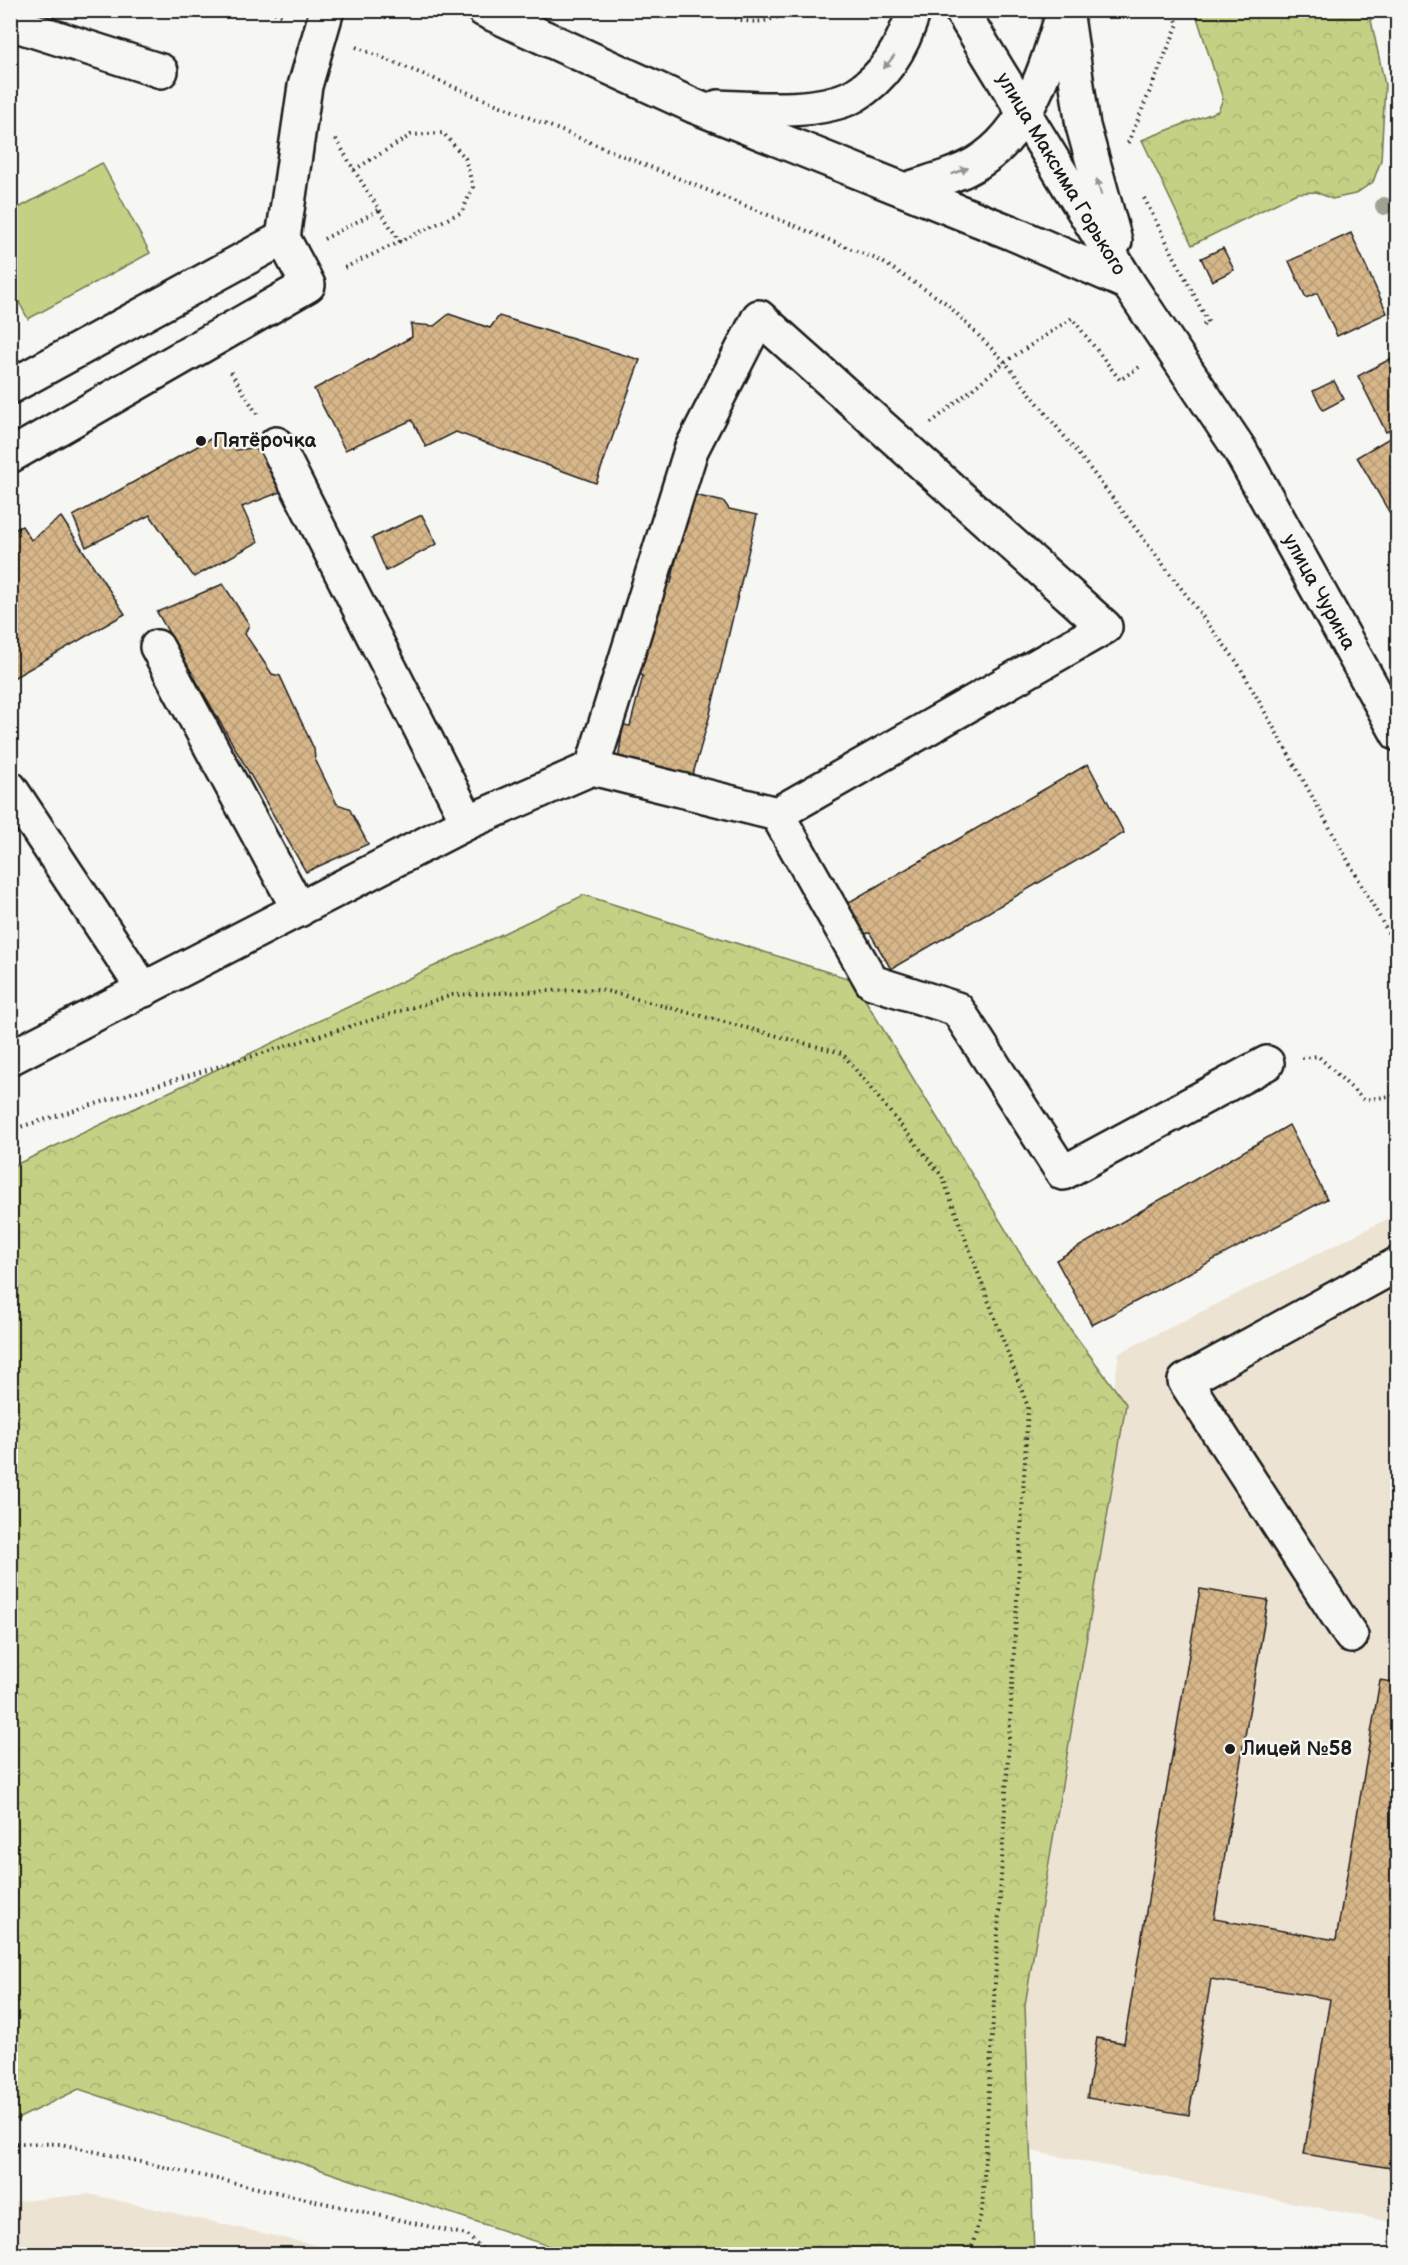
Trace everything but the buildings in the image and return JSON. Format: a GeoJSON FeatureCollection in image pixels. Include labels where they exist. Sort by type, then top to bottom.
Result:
{"type":"FeatureCollection","features":[{"type":"Feature","properties":{"kind":"street"},"geometry":{"type":"LineString","coordinates":[[484,10],[694,106],[1012,233],[1128,283]]}},
{"type":"Feature","properties":{"kind":"street"},"geometry":{"type":"LineString","coordinates":[[694,106],[766,109],[822,106],[854,95],[878,76],[893,59],[907,36],[914,10]]}},
{"type":"Feature","properties":{"kind":"street","name":"улица Максима Горького"},"geometry":{"type":"LineString","coordinates":[[961,10],[1128,283]]}},
{"type":"Feature","properties":{"kind":"street"},"geometry":{"type":"LineString","coordinates":[[905,190],[967,168],[1000,146],[1025,115],[1045,72],[1065,10]]}},
{"type":"Feature","properties":{"kind":"street","name":"улица Максима Горького"},"geometry":{"type":"LineString","coordinates":[[1065,10],[1083,126],[1128,283]]}},
{"type":"Feature","properties":{"kind":"street"},"geometry":{"type":"LineString","coordinates":[[10,456],[308,285],[288,246],[306,87],[324,21]]}},
{"type":"Feature","properties":{"kind":"street"},"geometry":{"type":"LineString","coordinates":[[10,23],[47,23],[160,71]]}},
{"type":"Feature","properties":{"kind":"street"},"geometry":{"type":"LineString","coordinates":[[10,387],[288,246]]}},
{"type":"Feature","properties":{"kind":"street","name":"улица Чурина"},"geometry":{"type":"LineString","coordinates":[[1128,283],[1240,450],[1398,734]]}},
{"type":"Feature","properties":{"kind":"street"},"geometry":{"type":"LineString","coordinates":[[10,1058],[468,822],[592,768],[777,814],[1105,627],[759,317],[691,450],[592,768]]}},
{"type":"Feature","properties":{"kind":"street"},"geometry":{"type":"LineString","coordinates":[[276,444],[468,822]]}},
{"type":"Feature","properties":{"kind":"street"},"geometry":{"type":"LineString","coordinates":[[157,647],[299,910]]}},
{"type":"Feature","properties":{"kind":"street"},"geometry":{"type":"LineString","coordinates":[[10,788],[144,990]]}},
{"type":"Feature","properties":{"kind":"street"},"geometry":{"type":"LineString","coordinates":[[777,814],[872,982],[957,1009],[1063,1173],[1267,1063]]}},
{"type":"Feature","properties":{"kind":"street"},"geometry":{"type":"LineString","coordinates":[[1351,1636],[1185,1381],[1398,1264]]}},
{"type":"Feature","properties":{"kind":"path"},"geometry":{"type":"LineString","coordinates":[[269,10],[324,21],[881,261],[946,303],[1005,362],[1095,475],[1236,662],[1398,950]]}},
{"type":"Feature","properties":{"kind":"path"},"geometry":{"type":"LineString","coordinates":[[718,10],[732,18],[753,23],[774,20],[794,10]]}},
{"type":"Feature","properties":{"kind":"path"},"geometry":{"type":"LineString","coordinates":[[306,87],[354,170],[400,242]]}},
{"type":"Feature","properties":{"kind":"path"},"geometry":{"type":"LineString","coordinates":[[308,285],[462,212],[473,187],[465,158],[443,133],[411,135],[354,170]]}},
{"type":"Feature","properties":{"kind":"path"},"geometry":{"type":"LineString","coordinates":[[288,246],[380,210]]}},
{"type":"Feature","properties":{"kind":"path"},"geometry":{"type":"LineString","coordinates":[[903,446],[1005,362],[1072,318]]}},
{"type":"Feature","properties":{"kind":"path"},"geometry":{"type":"LineString","coordinates":[[212,340],[276,444]]}},
{"type":"Feature","properties":{"kind":"path"},"geometry":{"type":"LineString","coordinates":[[10,1131],[453,995],[599,989],[842,1053],[942,1176],[1028,1407],[982,2210],[970,2254]]}},
{"type":"Feature","properties":{"kind":"path"},"geometry":{"type":"LineString","coordinates":[[1267,1063],[1318,1056],[1364,1100],[1398,1095]]}},
{"type":"Feature","properties":{"kind":"path"},"geometry":{"type":"LineString","coordinates":[[10,2143],[61,2144],[467,2235],[487,2254]]}},
{"type":"Feature","properties":{"kind":"shaded area","name":"Лицей №58"},"geometry":{"type":"Polygon","coordinates":[[[1397,1214],[1397,2223],[1005,2146],[1119,1353],[1397,1214]]]}},
{"type":"Feature","properties":{"kind":"shaded area"},"geometry":{"type":"Polygon","coordinates":[[[89,2194],[355,2254],[11,2254],[11,2202],[89,2194]]]}},
{"type":"Feature","properties":{"kind":"green space"},"geometry":{"type":"Polygon","coordinates":[[[1195,11],[1369,11],[1385,85],[1381,160],[1373,182],[1355,194],[1332,199],[1316,192],[1297,193],[1192,245],[1142,140],[1218,111],[1223,99],[1195,11]]]}},
{"type":"Feature","properties":{"kind":"green space"},"geometry":{"type":"Polygon","coordinates":[[[102,163],[150,253],[28,319],[11,287],[11,212],[102,163]]]}},
{"type":"Feature","properties":{"kind":"green space"},"geometry":{"type":"Polygon","coordinates":[[[584,895],[853,980],[1048,1299],[1126,1404],[1025,2005],[1034,2254],[573,2254],[79,2089],[11,2122],[11,1167],[584,895]]]}},
{"type":"Feature","properties":{"kind":"place","name":"Пятёрочка"},"geometry":{"type":"Point","coordinates":[201,441]}},
{"type":"Feature","properties":{"kind":"place","name":"Лицей №58"},"geometry":{"type":"Point","coordinates":[1230,1749]}}]}
